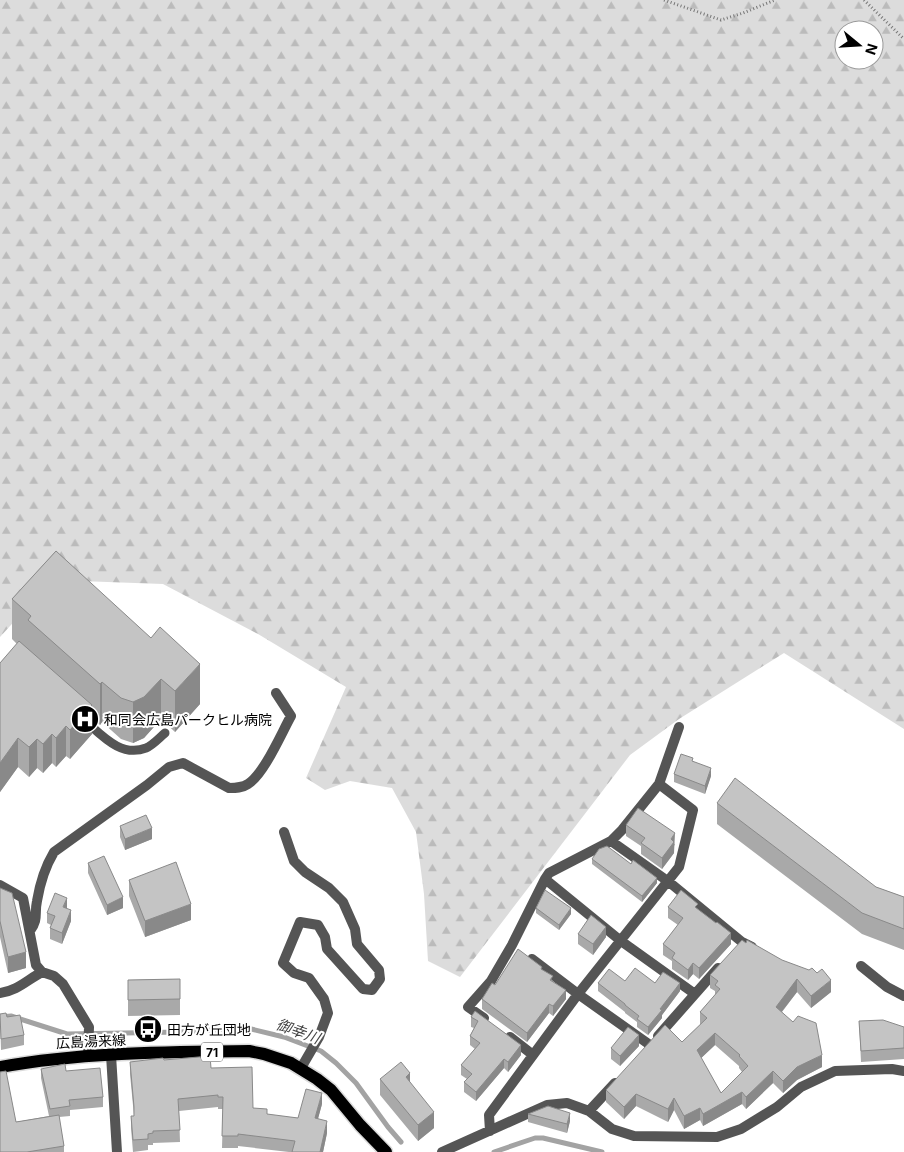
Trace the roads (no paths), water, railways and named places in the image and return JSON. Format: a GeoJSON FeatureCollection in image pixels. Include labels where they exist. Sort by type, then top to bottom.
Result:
{"type":"FeatureCollection","features":[{"type":"Feature","properties":{"kind":"main road","name":"広島湯来線"},"geometry":{"type":"LineString","coordinates":[[0,1067],[38,1060],[88,1055],[249,1051],[264,1054],[301,1068],[331,1090],[386,1152]]}},
{"type":"Feature","properties":{"kind":"street"},"geometry":{"type":"LineString","coordinates":[[30,932],[36,922],[36,902],[46,866],[54,852],[147,786],[169,767],[183,763],[229,788],[237,788],[248,784],[260,773],[291,716],[276,694]]}},
{"type":"Feature","properties":{"kind":"street"},"geometry":{"type":"LineString","coordinates":[[490,1023],[468,1007],[491,981],[512,945],[545,879],[549,873],[611,841],[659,784],[679,727]]}},
{"type":"Feature","properties":{"kind":"street"},"geometry":{"type":"LineString","coordinates":[[490,1131],[489,1115],[578,994],[669,882],[679,867],[692,810],[659,784]]}},
{"type":"Feature","properties":{"kind":"street"},"geometry":{"type":"LineString","coordinates":[[284,832],[294,861],[305,872],[330,888],[343,902],[354,929],[357,944],[379,970],[380,979],[372,990],[363,989],[327,950],[324,937],[318,925],[300,922],[283,963],[294,974],[309,978],[324,999],[328,1013],[319,1036],[301,1068]]}},
{"type":"Feature","properties":{"kind":"street"},"geometry":{"type":"LineString","coordinates":[[611,841],[669,882],[739,945],[759,951]]}},
{"type":"Feature","properties":{"kind":"street"},"geometry":{"type":"LineString","coordinates":[[545,879],[621,941],[695,994]]}},
{"type":"Feature","properties":{"kind":"street"},"geometry":{"type":"LineString","coordinates":[[0,886],[23,898],[36,965],[42,972],[54,976],[63,984],[88,1027],[88,1055]]}},
{"type":"Feature","properties":{"kind":"street"},"geometry":{"type":"LineString","coordinates":[[512,945],[647,1048],[725,961]]}},
{"type":"Feature","properties":{"kind":"street"},"geometry":{"type":"LineString","coordinates":[[861,966],[887,988],[904,996]]}},
{"type":"Feature","properties":{"kind":"street"},"geometry":{"type":"LineString","coordinates":[[0,993],[15,990],[27,980],[42,972]]}},
{"type":"Feature","properties":{"kind":"street"},"geometry":{"type":"LineString","coordinates":[[504,1033],[533,1054]]}},
{"type":"Feature","properties":{"kind":"street"},"geometry":{"type":"LineString","coordinates":[[111,1055],[117,1152]]}},
{"type":"Feature","properties":{"kind":"street"},"geometry":{"type":"LineString","coordinates":[[442,1152],[547,1105],[567,1103],[589,1111],[612,1129],[634,1136],[717,1137],[741,1129],[777,1108],[801,1087],[835,1071],[892,1069],[904,1071]]}},
{"type":"Feature","properties":{"kind":"street"},"geometry":{"type":"LineString","coordinates":[[589,1111],[620,1078]]}},
{"type":"Feature","properties":{"kind":"lane"},"geometry":{"type":"LineString","coordinates":[[74,711],[121,750],[134,751],[148,747],[165,733]]}},
{"type":"Feature","properties":{"kind":"waterway","name":"御幸川"},"geometry":{"type":"LineString","coordinates":[[0,1017],[11,1016],[67,1034],[181,1032],[247,1028],[284,1037],[321,1051],[336,1063],[356,1083],[401,1142]]}},
{"type":"Feature","properties":{"kind":"waterway","name":"御幸川"},"geometry":{"type":"LineString","coordinates":[[494,1152],[535,1138],[543,1138],[602,1152]]}},
{"type":"Feature","properties":{"kind":"place","name":"和同会広島パークヒル病院"},"geometry":{"type":"Point","coordinates":[85,719]}},
{"type":"Feature","properties":{"kind":"place","name":"田方が丘団地"},"geometry":{"type":"Point","coordinates":[148,1029]}}]}
